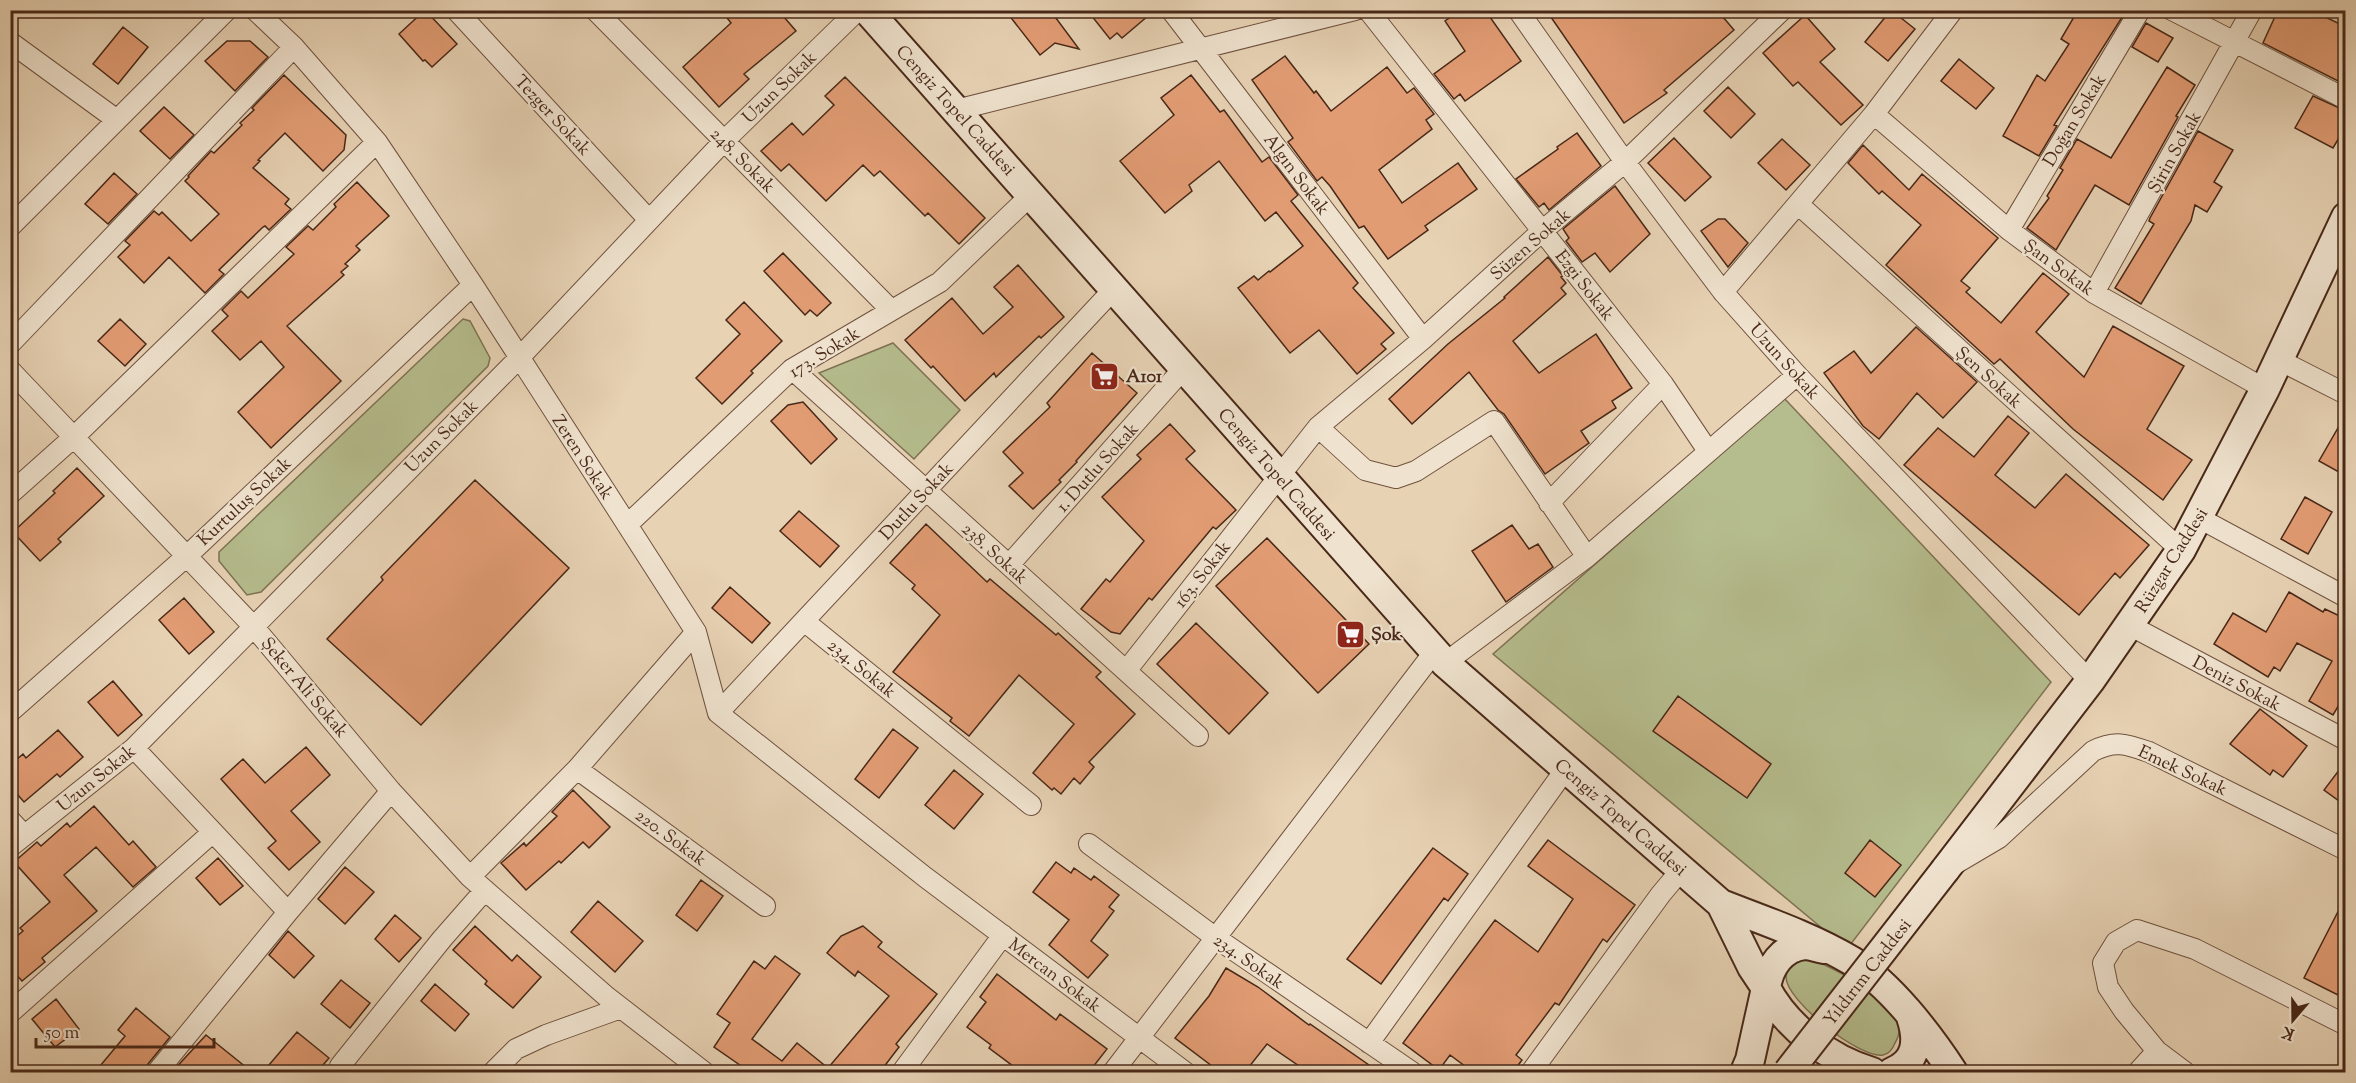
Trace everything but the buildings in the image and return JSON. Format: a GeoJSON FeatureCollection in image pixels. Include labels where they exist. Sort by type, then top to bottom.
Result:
{"type":"FeatureCollection","features":[{"type":"Feature","properties":{"kind":"main road","name":"Cengiz Topel Caddesi"},"geometry":{"type":"LineString","coordinates":[[867,10],[1440,657],[1721,904]]}},
{"type":"Feature","properties":{"kind":"main road","name":"Rüzgar Caddesi"},"geometry":{"type":"LineString","coordinates":[[1945,870],[2090,681],[2181,550],[2265,389],[2346,218]]}},
{"type":"Feature","properties":{"kind":"main road","name":"Yıldırım Caddesi"},"geometry":{"type":"LineString","coordinates":[[1788,1072],[1945,870]]}},
{"type":"Feature","properties":{"kind":"main road"},"geometry":{"type":"LineString","coordinates":[[1721,904],[1853,962],[1888,991],[1934,1042],[1953,1072]]}},
{"type":"Feature","properties":{"kind":"main road"},"geometry":{"type":"LineString","coordinates":[[1721,904],[1752,968],[1782,1013],[1824,1050],[1850,1064],[1872,1072]]}},
{"type":"Feature","properties":{"kind":"main road"},"geometry":{"type":"LineString","coordinates":[[1745,1072],[1750,1060],[1767,979],[1781,955],[1793,948],[1806,945],[1829,950]]}},
{"type":"Feature","properties":{"kind":"main road"},"geometry":{"type":"LineString","coordinates":[[1892,1072],[1902,1068],[1910,1061],[1914,1053],[1917,1041],[1911,1017]]}},
{"type":"Feature","properties":{"kind":"street"},"geometry":{"type":"LineString","coordinates":[[10,227],[227,10]]}},
{"type":"Feature","properties":{"kind":"street","name":"Zeren Sokak"},"geometry":{"type":"LineString","coordinates":[[255,10],[294,47],[377,142],[473,285],[696,632],[718,713]]}},
{"type":"Feature","properties":{"kind":"street","name":"Tezger Sokak"},"geometry":{"type":"LineString","coordinates":[[456,10],[649,220]]}},
{"type":"Feature","properties":{"kind":"street","name":"248. Sokak"},"geometry":{"type":"LineString","coordinates":[[595,10],[891,310]]}},
{"type":"Feature","properties":{"kind":"street","name":"Uzun Sokak"},"geometry":{"type":"LineString","coordinates":[[17,841],[134,748],[519,358],[724,141],[858,10]]}},
{"type":"Feature","properties":{"kind":"street","name":"Algın Sokak"},"geometry":{"type":"LineString","coordinates":[[1171,10],[1423,339]]}},
{"type":"Feature","properties":{"kind":"street"},"geometry":{"type":"LineString","coordinates":[[956,110],[1355,10]]}},
{"type":"Feature","properties":{"kind":"street","name":"Ezgi Sokak"},"geometry":{"type":"LineString","coordinates":[[1368,10],[1663,384],[1708,451]]}},
{"type":"Feature","properties":{"kind":"street","name":"Uzun Sokak"},"geometry":{"type":"LineString","coordinates":[[1518,10],[1625,162],[1723,292],[1797,375],[2090,681]]}},
{"type":"Feature","properties":{"kind":"street","name":"Süzen Sokak"},"geometry":{"type":"LineString","coordinates":[[1278,476],[1318,427],[1423,339],[1542,231],[1625,162],[1782,10]]}},
{"type":"Feature","properties":{"kind":"street","name":"Doğan Sokak"},"geometry":{"type":"LineString","coordinates":[[2009,230],[2140,10]]}},
{"type":"Feature","properties":{"kind":"street"},"geometry":{"type":"LineString","coordinates":[[2172,10],[2346,99]]}},
{"type":"Feature","properties":{"kind":"street","name":"Şirin Sokak"},"geometry":{"type":"LineString","coordinates":[[2094,293],[2252,10]]}},
{"type":"Feature","properties":{"kind":"street"},"geometry":{"type":"LineString","coordinates":[[1723,292],[1874,114],[1951,11]]}},
{"type":"Feature","properties":{"kind":"street"},"geometry":{"type":"LineString","coordinates":[[10,42],[117,120]]}},
{"type":"Feature","properties":{"kind":"street"},"geometry":{"type":"LineString","coordinates":[[10,344],[294,47]]}},
{"type":"Feature","properties":{"kind":"street","name":"Şan Sokak"},"geometry":{"type":"LineString","coordinates":[[1874,114],[2009,230],[2094,293],[2265,389]]}},
{"type":"Feature","properties":{"kind":"street"},"geometry":{"type":"LineString","coordinates":[[10,494],[75,436],[377,142]]}},
{"type":"Feature","properties":{"kind":"street","name":"173. Sokak"},"geometry":{"type":"LineString","coordinates":[[627,525],[792,369],[940,282],[1032,194]]}},
{"type":"Feature","properties":{"kind":"street","name":"Şen Sokak"},"geometry":{"type":"LineString","coordinates":[[1798,204],[2181,550]]}},
{"type":"Feature","properties":{"kind":"street","name":"Kurtuluş Sokak"},"geometry":{"type":"LineString","coordinates":[[10,712],[188,555],[473,285]]}},
{"type":"Feature","properties":{"kind":"street","name":"Dutlu Sokak"},"geometry":{"type":"LineString","coordinates":[[718,713],[1114,289]]}},
{"type":"Feature","properties":{"kind":"street"},"geometry":{"type":"LineString","coordinates":[[2279,360],[2346,394]]}},
{"type":"Feature","properties":{"kind":"street","name":"1. Dutlu Sokak"},"geometry":{"type":"LineString","coordinates":[[1009,566],[1184,368]]}},
{"type":"Feature","properties":{"kind":"street","name":"238. Sokak"},"geometry":{"type":"LineString","coordinates":[[792,369],[1198,736]]}},
{"type":"Feature","properties":{"kind":"street","name":"Şeker Ali Sokak"},"geometry":{"type":"LineString","coordinates":[[10,370],[254,626],[391,791],[477,884],[696,1070]]}},
{"type":"Feature","properties":{"kind":"street"},"geometry":{"type":"LineString","coordinates":[[1113,1072],[1216,938],[1440,657],[1587,557],[1797,375]]}},
{"type":"Feature","properties":{"kind":"street"},"geometry":{"type":"LineString","coordinates":[[1550,503],[1663,384]]}},
{"type":"Feature","properties":{"kind":"street"},"geometry":{"type":"LineString","coordinates":[[1318,427],[1365,470],[1396,478],[1416,471],[1494,421],[1587,557]]}},
{"type":"Feature","properties":{"kind":"street","name":"163. Sokak"},"geometry":{"type":"LineString","coordinates":[[1126,671],[1278,476]]}},
{"type":"Feature","properties":{"kind":"street"},"geometry":{"type":"LineString","coordinates":[[2199,518],[2346,597]]}},
{"type":"Feature","properties":{"kind":"street","name":"234. Sokak"},"geometry":{"type":"LineString","coordinates":[[804,621],[1031,805]]}},
{"type":"Feature","properties":{"kind":"street","name":"Deniz Sokak"},"geometry":{"type":"LineString","coordinates":[[2129,625],[2346,740]]}},
{"type":"Feature","properties":{"kind":"street"},"geometry":{"type":"LineString","coordinates":[[340,1066],[442,939],[477,884],[696,632]]}},
{"type":"Feature","properties":{"kind":"street","name":"Mercan Sokak"},"geometry":{"type":"LineString","coordinates":[[718,713],[925,877],[1185,1072]]}},
{"type":"Feature","properties":{"kind":"street","name":"Emek Sokak"},"geometry":{"type":"LineString","coordinates":[[1945,870],[2000,838],[2092,751],[2107,744],[2127,744],[2149,752],[2346,850]]}},
{"type":"Feature","properties":{"kind":"street"},"geometry":{"type":"LineString","coordinates":[[134,748],[288,912]]}},
{"type":"Feature","properties":{"kind":"street","name":"220. Sokak"},"geometry":{"type":"LineString","coordinates":[[577,769],[765,906]]}},
{"type":"Feature","properties":{"kind":"street"},"geometry":{"type":"LineString","coordinates":[[1369,1043],[1566,770]]}},
{"type":"Feature","properties":{"kind":"street"},"geometry":{"type":"LineString","coordinates":[[157,1072],[391,791]]}},
{"type":"Feature","properties":{"kind":"street"},"geometry":{"type":"LineString","coordinates":[[10,820],[17,841]]}},
{"type":"Feature","properties":{"kind":"street"},"geometry":{"type":"LineString","coordinates":[[10,1013],[213,832]]}},
{"type":"Feature","properties":{"kind":"street","name":"234. Sokak"},"geometry":{"type":"LineString","coordinates":[[1089,844],[1216,938],[1412,1072]]}},
{"type":"Feature","properties":{"kind":"street"},"geometry":{"type":"LineString","coordinates":[[1532,1072],[1661,894],[1682,869]]}},
{"type":"Feature","properties":{"kind":"street"},"geometry":{"type":"LineString","coordinates":[[2185,1072],[2157,1051],[2108,987],[2103,963],[2116,942],[2137,930],[2195,949],[2346,1025]]}},
{"type":"Feature","properties":{"kind":"street"},"geometry":{"type":"LineString","coordinates":[[902,1072],[1003,935]]}},
{"type":"Feature","properties":{"kind":"street"},"geometry":{"type":"LineString","coordinates":[[493,1072],[516,1049],[614,1002]]}},
{"type":"Feature","properties":{"kind":"street"},"geometry":{"type":"LineString","coordinates":[[2138,1072],[2157,1051]]}},
{"type":"Feature","properties":{"kind":"green space"},"geometry":{"type":"Polygon","coordinates":[[[463,319],[470,321],[490,358],[488,366],[261,592],[247,595],[219,561],[219,552],[463,319]]]}},
{"type":"Feature","properties":{"kind":"green space"},"geometry":{"type":"Polygon","coordinates":[[[893,343],[960,410],[914,459],[819,373],[893,343]]]}},
{"type":"Feature","properties":{"kind":"green space"},"geometry":{"type":"Polygon","coordinates":[[[1784,398],[2051,682],[1847,949],[1493,654],[1784,398]]]}},
{"type":"Feature","properties":{"kind":"green space"},"geometry":{"type":"Polygon","coordinates":[[[1798,959],[1816,962],[1841,973],[1881,1001],[1899,1025],[1899,1032],[1893,1047],[1883,1055],[1872,1054],[1842,1038],[1811,1013],[1798,1000],[1789,987],[1786,977],[1788,969],[1798,959]]]}},
{"type":"Feature","properties":{"kind":"place","name":"A101"},"geometry":{"type":"Point","coordinates":[1105,376]}},
{"type":"Feature","properties":{"kind":"place","name":"Şok"},"geometry":{"type":"Point","coordinates":[1350,634]}}]}
